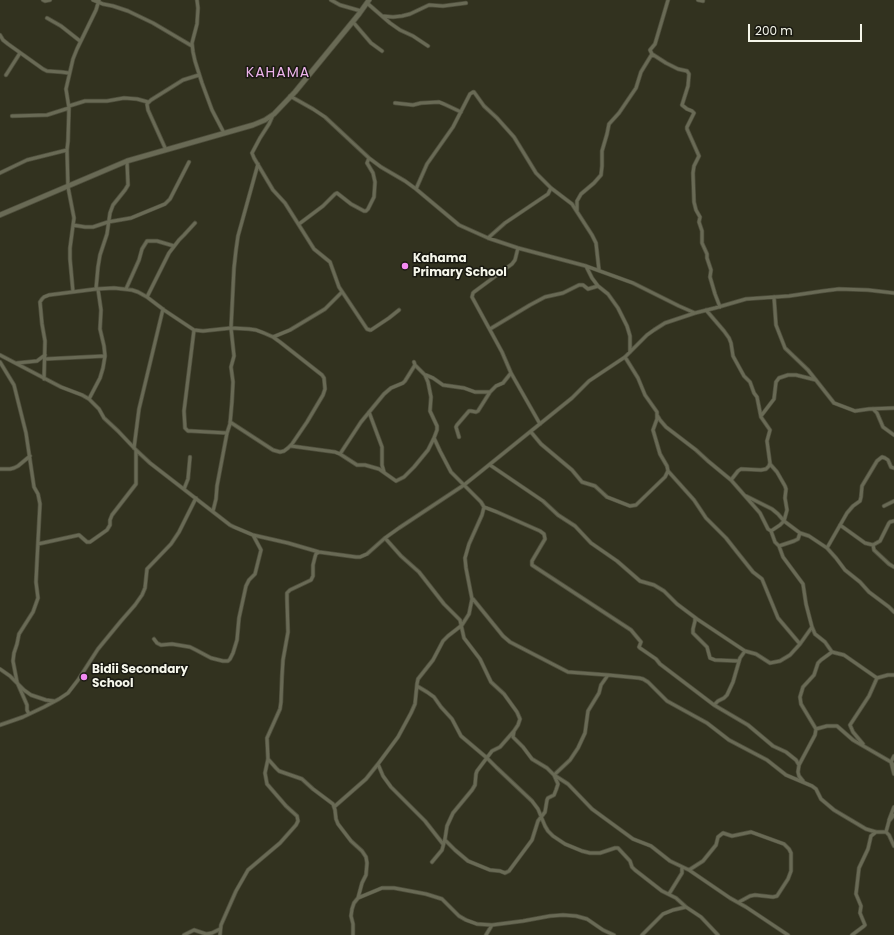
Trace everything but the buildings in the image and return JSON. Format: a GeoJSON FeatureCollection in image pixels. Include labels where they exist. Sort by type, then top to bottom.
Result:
{"type":"FeatureCollection","features":[{"type":"Feature","properties":{"kind":"main road"},"geometry":{"type":"LineString","coordinates":[[0,215],[127,161],[224,134],[265,120],[274,114],[290,96],[353,22],[368,2]]}},
{"type":"Feature","properties":{"kind":"street"},"geometry":{"type":"LineString","coordinates":[[43,0],[50,0]]}},
{"type":"Feature","properties":{"kind":"street"},"geometry":{"type":"LineString","coordinates":[[93,0],[113,6],[153,23],[192,46]]}},
{"type":"Feature","properties":{"kind":"street"},"geometry":{"type":"LineString","coordinates":[[197,0],[197,24],[192,46],[195,62],[212,110],[224,134]]}},
{"type":"Feature","properties":{"kind":"street"},"geometry":{"type":"LineString","coordinates":[[331,0],[340,5],[361,11]]}},
{"type":"Feature","properties":{"kind":"street"},"geometry":{"type":"LineString","coordinates":[[577,211],[577,201],[581,194],[601,175],[602,151],[608,134],[609,124],[619,113],[636,88],[641,72],[652,54],[650,50],[655,44],[668,0]]}},
{"type":"Feature","properties":{"kind":"street"},"geometry":{"type":"LineString","coordinates":[[698,0],[703,1]]}},
{"type":"Feature","properties":{"kind":"street"},"geometry":{"type":"LineString","coordinates":[[73,292],[70,248],[73,212],[68,186],[67,150],[69,107],[66,89],[73,59],[99,1]]}},
{"type":"Feature","properties":{"kind":"street"},"geometry":{"type":"LineString","coordinates":[[368,2],[390,23],[428,46]]}},
{"type":"Feature","properties":{"kind":"street"},"geometry":{"type":"LineString","coordinates":[[382,16],[393,18],[402,16],[429,5],[443,6],[466,3]]}},
{"type":"Feature","properties":{"kind":"street"},"geometry":{"type":"LineString","coordinates":[[47,18],[61,26],[80,41]]}},
{"type":"Feature","properties":{"kind":"street"},"geometry":{"type":"LineString","coordinates":[[353,22],[371,43],[382,51]]}},
{"type":"Feature","properties":{"kind":"street"},"geometry":{"type":"LineString","coordinates":[[0,35],[3,40],[43,69],[47,71],[69,73]]}},
{"type":"Feature","properties":{"kind":"street"},"geometry":{"type":"LineString","coordinates":[[6,75],[20,53]]}},
{"type":"Feature","properties":{"kind":"street"},"geometry":{"type":"LineString","coordinates":[[652,54],[676,68],[687,71],[689,74],[688,86],[682,105],[694,113],[687,127],[698,156],[694,169],[694,202],[700,217],[699,222],[702,231],[702,243],[707,254],[711,270],[710,277],[720,307]]}},
{"type":"Feature","properties":{"kind":"street"},"geometry":{"type":"LineString","coordinates":[[166,150],[146,106],[148,102],[183,80],[199,75]]}},
{"type":"Feature","properties":{"kind":"street"},"geometry":{"type":"LineString","coordinates":[[416,189],[427,164],[453,127],[470,94],[473,92],[484,106],[514,137],[534,171],[551,188],[572,204],[577,211],[596,243],[599,270]]}},
{"type":"Feature","properties":{"kind":"street"},"geometry":{"type":"LineString","coordinates":[[290,96],[313,109],[325,118],[369,158],[426,196],[459,225],[488,238],[518,248],[599,270],[633,283],[679,306],[695,312]]}},
{"type":"Feature","properties":{"kind":"street"},"geometry":{"type":"LineString","coordinates":[[12,116],[47,115],[85,101],[107,101],[124,98],[148,102]]}},
{"type":"Feature","properties":{"kind":"street"},"geometry":{"type":"LineString","coordinates":[[395,103],[413,105],[439,102],[461,112]]}},
{"type":"Feature","properties":{"kind":"street"},"geometry":{"type":"LineString","coordinates":[[274,114],[270,124],[253,150],[252,156],[273,190],[286,203],[314,249],[330,262],[337,283],[342,292],[368,330],[371,330],[399,310]]}},
{"type":"Feature","properties":{"kind":"street"},"geometry":{"type":"LineString","coordinates":[[0,173],[27,160],[67,150]]}},
{"type":"Feature","properties":{"kind":"street"},"geometry":{"type":"LineString","coordinates":[[299,224],[323,206],[336,193],[351,204],[366,211],[374,197],[375,191],[373,173],[368,163],[369,158]]}},
{"type":"Feature","properties":{"kind":"street"},"geometry":{"type":"LineString","coordinates":[[89,400],[100,378],[106,356],[100,329],[101,310],[97,289],[98,267],[109,226],[108,222],[110,213],[113,205],[128,185],[127,161]]}},
{"type":"Feature","properties":{"kind":"street"},"geometry":{"type":"LineString","coordinates":[[73,225],[93,227],[108,222],[132,218],[167,202],[189,162]]}},
{"type":"Feature","properties":{"kind":"street"},"geometry":{"type":"LineString","coordinates":[[212,511],[216,499],[217,486],[230,422],[233,382],[232,367],[234,356],[231,328],[234,268],[238,236],[258,164]]}},
{"type":"Feature","properties":{"kind":"street"},"geometry":{"type":"LineString","coordinates":[[488,238],[505,223],[548,194],[551,188]]}},
{"type":"Feature","properties":{"kind":"street"},"geometry":{"type":"LineString","coordinates":[[146,298],[169,253],[194,223]]}},
{"type":"Feature","properties":{"kind":"street"},"geometry":{"type":"LineString","coordinates":[[126,289],[147,241],[157,241],[174,246]]}},
{"type":"Feature","properties":{"kind":"street"},"geometry":{"type":"LineString","coordinates":[[518,248],[515,260],[512,264],[473,293],[472,297],[490,328],[511,373],[540,424]]}},
{"type":"Feature","properties":{"kind":"street"},"geometry":{"type":"LineString","coordinates":[[586,266],[598,286],[610,297],[618,308],[628,326],[630,336],[630,352]]}},
{"type":"Feature","properties":{"kind":"street"},"geometry":{"type":"LineString","coordinates":[[490,328],[545,297],[563,293],[579,285],[583,285],[588,289],[598,286]]}},
{"type":"Feature","properties":{"kind":"street"},"geometry":{"type":"LineString","coordinates":[[44,379],[45,355],[40,302],[44,297],[49,295],[97,289],[126,289],[138,292],[194,330],[203,331],[231,328],[249,329],[256,330],[273,337],[322,375],[325,381],[323,395],[291,446],[284,451],[276,452],[230,422]]}},
{"type":"Feature","properties":{"kind":"street"},"geometry":{"type":"LineString","coordinates":[[0,354],[44,379],[82,395],[89,400],[99,409],[104,418],[150,463],[230,525],[252,535],[319,552],[360,557],[367,554],[385,538],[464,485],[490,465],[572,398],[589,381],[625,357],[647,335],[659,326],[695,312],[720,307],[746,299],[839,289],[894,293]]}},
{"type":"Feature","properties":{"kind":"street"},"geometry":{"type":"LineString","coordinates":[[273,337],[290,330],[326,309],[342,292]]}},
{"type":"Feature","properties":{"kind":"street"},"geometry":{"type":"LineString","coordinates":[[774,297],[776,325],[785,348],[808,370],[834,403],[853,410],[894,408]]}},
{"type":"Feature","properties":{"kind":"street"},"geometry":{"type":"LineString","coordinates":[[38,544],[79,535],[87,542],[90,542],[107,530],[110,525],[110,518],[136,484],[135,449],[139,409],[163,310]]}},
{"type":"Feature","properties":{"kind":"street"},"geometry":{"type":"LineString","coordinates":[[706,310],[729,338],[735,359],[744,376],[750,382],[754,393],[758,398],[761,416],[770,430],[767,441],[770,464],[777,472],[786,489],[785,498],[787,510],[784,521],[770,531]]}},
{"type":"Feature","properties":{"kind":"street"},"geometry":{"type":"LineString","coordinates":[[194,330],[184,411],[185,428],[186,430],[191,431],[227,433]]}},
{"type":"Feature","properties":{"kind":"street"},"geometry":{"type":"LineString","coordinates":[[16,363],[33,362],[45,355]]}},
{"type":"Feature","properties":{"kind":"street"},"geometry":{"type":"LineString","coordinates":[[45,359],[106,356]]}},
{"type":"Feature","properties":{"kind":"street"},"geometry":{"type":"LineString","coordinates":[[625,357],[638,378],[643,392],[666,427],[731,480],[760,513],[775,542],[779,546],[783,557],[803,584],[806,604],[815,634],[825,642],[832,652],[844,655],[877,678]]}},
{"type":"Feature","properties":{"kind":"street"},"geometry":{"type":"LineString","coordinates":[[0,362],[14,385],[26,433],[34,487],[38,494],[40,504],[36,582],[38,598],[33,612],[18,634],[13,661],[17,682],[27,705],[29,714]]}},
{"type":"Feature","properties":{"kind":"street"},"geometry":{"type":"LineString","coordinates":[[291,446],[330,451],[340,454],[355,464],[377,468],[395,481],[398,480],[414,467],[428,450],[436,430],[436,426],[430,411],[431,398],[428,382],[425,375],[415,364],[405,381],[387,391],[369,412],[340,454]]}},
{"type":"Feature","properties":{"kind":"street"},"geometry":{"type":"LineString","coordinates":[[460,437],[456,427],[457,425],[469,411],[478,411],[490,392],[496,386],[503,383],[511,373]]}},
{"type":"Feature","properties":{"kind":"street"},"geometry":{"type":"LineString","coordinates":[[425,375],[433,378],[443,385],[464,388],[475,392],[490,392]]}},
{"type":"Feature","properties":{"kind":"street"},"geometry":{"type":"LineString","coordinates":[[761,416],[774,398],[776,382],[779,378],[788,375],[796,375],[816,380]]}},
{"type":"Feature","properties":{"kind":"street"},"geometry":{"type":"LineString","coordinates":[[873,409],[877,413],[883,427],[894,435]]}},
{"type":"Feature","properties":{"kind":"street"},"geometry":{"type":"LineString","coordinates":[[369,412],[382,446],[382,465],[384,472]]}},
{"type":"Feature","properties":{"kind":"street"},"geometry":{"type":"LineString","coordinates":[[658,415],[653,430],[660,454],[667,466],[668,471],[694,500],[706,518],[726,538],[750,568],[762,580],[778,618],[800,644]]}},
{"type":"Feature","properties":{"kind":"street"},"geometry":{"type":"LineString","coordinates":[[531,432],[541,444],[572,470],[582,482],[595,486],[607,497],[630,506],[636,505],[665,477],[668,471]]}},
{"type":"Feature","properties":{"kind":"street"},"geometry":{"type":"LineString","coordinates":[[334,807],[366,779],[398,737],[411,713],[420,676],[433,660],[443,641],[462,625],[468,614],[472,599],[466,558],[469,544],[484,508],[481,502],[452,472],[434,438]]}},
{"type":"Feature","properties":{"kind":"street"},"geometry":{"type":"LineString","coordinates":[[0,469],[14,468],[30,456]]}},
{"type":"Feature","properties":{"kind":"street"},"geometry":{"type":"LineString","coordinates":[[184,489],[188,480],[190,457]]}},
{"type":"Feature","properties":{"kind":"street"},"geometry":{"type":"LineString","coordinates":[[826,548],[849,510],[860,501],[862,497],[862,486],[877,461],[882,457],[887,459],[894,468]]}},
{"type":"Feature","properties":{"kind":"street"},"geometry":{"type":"LineString","coordinates":[[731,480],[741,469],[761,470],[766,469],[770,464]]}},
{"type":"Feature","properties":{"kind":"street"},"geometry":{"type":"LineString","coordinates":[[490,465],[543,501],[558,515],[574,526],[591,543],[640,581],[654,585],[667,593],[677,604],[695,618],[745,651],[756,654],[768,662],[772,663],[780,661],[788,657],[800,644],[812,627]]}},
{"type":"Feature","properties":{"kind":"street"},"geometry":{"type":"LineString","coordinates":[[742,494],[775,512],[800,533],[809,536],[826,548],[845,570],[860,582],[868,592],[894,612]]}},
{"type":"Feature","properties":{"kind":"street"},"geometry":{"type":"LineString","coordinates":[[0,725],[29,714],[56,701],[68,693],[98,649],[134,605],[145,588],[147,569],[171,544],[179,532],[196,498]]}},
{"type":"Feature","properties":{"kind":"street"},"geometry":{"type":"LineString","coordinates":[[884,506],[894,501]]}},
{"type":"Feature","properties":{"kind":"street"},"geometry":{"type":"LineString","coordinates":[[484,508],[497,512],[540,531],[545,536],[532,561],[532,565],[631,630],[641,642],[640,648],[714,704],[748,725],[773,746],[783,750],[796,760],[799,765]]}},
{"type":"Feature","properties":{"kind":"street"},"geometry":{"type":"LineString","coordinates":[[840,525],[865,543],[873,545],[881,540],[890,522],[894,521]]}},
{"type":"Feature","properties":{"kind":"street"},"geometry":{"type":"LineString","coordinates":[[779,546],[794,541],[798,538],[800,533]]}},
{"type":"Feature","properties":{"kind":"street"},"geometry":{"type":"LineString","coordinates":[[154,639],[161,645],[172,644],[190,647],[211,658],[223,661],[228,661],[230,659],[237,640],[240,612],[246,586],[255,574],[261,550],[252,535]]}},
{"type":"Feature","properties":{"kind":"street"},"geometry":{"type":"LineString","coordinates":[[385,538],[401,556],[419,572],[444,604],[460,620],[464,638],[480,659],[490,680],[502,691],[517,712],[520,722],[500,747],[494,750],[476,774],[475,785],[453,813],[447,826],[445,840],[440,853],[432,862]]}},
{"type":"Feature","properties":{"kind":"street"},"geometry":{"type":"LineString","coordinates":[[873,545],[875,552],[894,567]]}},
{"type":"Feature","properties":{"kind":"street"},"geometry":{"type":"LineString","coordinates":[[220,935],[221,925],[236,891],[248,870],[280,843],[298,821],[297,816],[267,784],[265,773],[268,759],[267,738],[280,709],[281,702],[283,660],[288,632],[287,593],[290,590],[311,580],[313,576],[314,557],[319,552]]}},
{"type":"Feature","properties":{"kind":"street"},"geometry":{"type":"LineString","coordinates":[[472,599],[503,636],[510,642],[568,672],[639,678],[648,682],[673,705],[707,723],[729,740],[767,760],[786,775],[804,782],[814,788],[820,797],[832,809],[864,828],[876,832],[886,832]]}},
{"type":"Feature","properties":{"kind":"street"},"geometry":{"type":"LineString","coordinates":[[695,618],[692,629],[693,633],[707,647],[710,658],[714,660],[739,662]]}},
{"type":"Feature","properties":{"kind":"street"},"geometry":{"type":"LineString","coordinates":[[714,704],[727,695],[734,682],[740,658],[745,651]]}},
{"type":"Feature","properties":{"kind":"street"},"geometry":{"type":"LineString","coordinates":[[804,782],[799,776],[799,765],[815,735],[816,729],[801,704],[800,697],[803,687],[813,676],[818,664],[832,652]]}},
{"type":"Feature","properties":{"kind":"street"},"geometry":{"type":"LineString","coordinates":[[0,669],[31,695],[46,700],[56,701]]}},
{"type":"Feature","properties":{"kind":"street"},"geometry":{"type":"LineString","coordinates":[[554,775],[570,760],[578,748],[585,733],[588,711],[599,694],[601,685],[608,675]]}},
{"type":"Feature","properties":{"kind":"street"},"geometry":{"type":"LineString","coordinates":[[877,678],[894,675]]}},
{"type":"Feature","properties":{"kind":"street"},"geometry":{"type":"LineString","coordinates":[[865,747],[853,732],[850,725],[869,696],[877,678]]}},
{"type":"Feature","properties":{"kind":"street"},"geometry":{"type":"LineString","coordinates":[[417,686],[434,697],[440,707],[452,719],[461,736],[488,758],[532,801],[538,809],[548,831],[553,836],[565,844],[582,851],[600,853],[618,848],[630,861],[635,870],[701,917],[718,935]]}},
{"type":"Feature","properties":{"kind":"street"},"geometry":{"type":"LineString","coordinates":[[816,729],[832,725],[837,726],[853,740],[891,762],[894,766]]}},
{"type":"Feature","properties":{"kind":"street"},"geometry":{"type":"LineString","coordinates":[[514,731],[514,738],[530,757],[568,784],[592,809],[633,839],[651,846],[668,860],[688,870],[788,935]]}},
{"type":"Feature","properties":{"kind":"street"},"geometry":{"type":"LineString","coordinates":[[894,756],[891,762],[894,774]]}},
{"type":"Feature","properties":{"kind":"street"},"geometry":{"type":"LineString","coordinates":[[268,759],[279,771],[302,779],[313,790],[329,802],[334,807],[336,820],[340,828],[366,857],[366,876],[362,883],[358,898],[352,909],[353,935]]}},
{"type":"Feature","properties":{"kind":"street"},"geometry":{"type":"LineString","coordinates":[[378,764],[383,776],[391,787],[425,821],[443,844]]}},
{"type":"Feature","properties":{"kind":"street"},"geometry":{"type":"LineString","coordinates":[[445,840],[454,850],[468,861],[485,869],[507,873],[532,841],[538,821],[545,812],[547,799],[554,795],[558,784],[554,775]]}},
{"type":"Feature","properties":{"kind":"street"},"geometry":{"type":"LineString","coordinates":[[886,832],[894,807]]}},
{"type":"Feature","properties":{"kind":"street"},"geometry":{"type":"LineString","coordinates":[[889,821],[894,815]]}},
{"type":"Feature","properties":{"kind":"street"},"geometry":{"type":"LineString","coordinates":[[688,870],[703,861],[716,846],[718,837],[723,833],[732,836],[751,832],[784,844],[791,853],[791,871],[788,879],[777,896],[752,895],[739,902]]}},
{"type":"Feature","properties":{"kind":"street"},"geometry":{"type":"LineString","coordinates":[[852,935],[865,925],[860,915],[861,906],[856,894],[859,868],[868,849],[871,836],[876,832]]}},
{"type":"Feature","properties":{"kind":"street"},"geometry":{"type":"LineString","coordinates":[[886,832],[894,846]]}},
{"type":"Feature","properties":{"kind":"street"},"geometry":{"type":"LineString","coordinates":[[669,894],[680,876],[682,867]]}},
{"type":"Feature","properties":{"kind":"street"},"geometry":{"type":"LineString","coordinates":[[358,898],[382,888],[394,888],[426,894],[442,899],[459,916],[477,924],[492,925],[550,916],[576,916],[587,919],[603,930],[614,935]]}},
{"type":"Feature","properties":{"kind":"street"},"geometry":{"type":"LineString","coordinates":[[642,935],[663,914],[686,907]]}},
{"type":"Feature","properties":{"kind":"street"},"geometry":{"type":"LineString","coordinates":[[486,935],[492,925]]}},
{"type":"Feature","properties":{"kind":"street"},"geometry":{"type":"LineString","coordinates":[[184,935],[194,930],[206,934],[220,929]]}},
{"type":"Feature","properties":{"kind":"place","name":"Kahama Primary School"},"geometry":{"type":"Point","coordinates":[405,266]}},
{"type":"Feature","properties":{"kind":"place","name":"Bidii Secondary School"},"geometry":{"type":"Point","coordinates":[84,677]}},
{"type":"Feature","properties":{"kind":"district","name":"KAHAMA"},"geometry":{"type":"Point","coordinates":[278,73]}}]}
